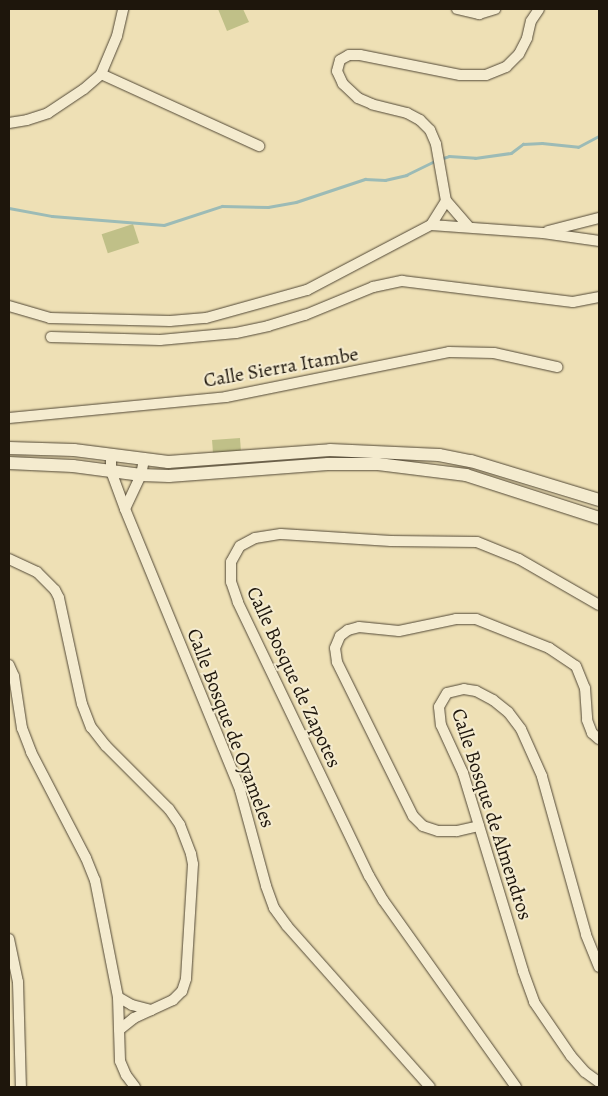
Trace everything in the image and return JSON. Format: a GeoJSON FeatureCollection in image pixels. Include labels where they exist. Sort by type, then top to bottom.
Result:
{"type":"FeatureCollection","features":[{"type":"Feature","properties":{"kind":"street"},"geometry":{"type":"LineString","coordinates":[[9,123],[27,120],[48,113],[84,89],[101,74],[117,36],[123,9]]}},
{"type":"Feature","properties":{"kind":"street"},"geometry":{"type":"LineString","coordinates":[[457,9],[479,14],[495,9]]}},
{"type":"Feature","properties":{"kind":"street"},"geometry":{"type":"LineString","coordinates":[[469,227],[446,201],[436,149],[430,130],[420,120],[407,113],[372,104],[358,98],[343,84],[337,71],[340,60],[349,55],[360,55],[460,75],[486,75],[506,67],[519,54],[527,38],[531,21],[539,9]]}},
{"type":"Feature","properties":{"kind":"street"},"geometry":{"type":"LineString","coordinates":[[101,74],[259,146]]}},
{"type":"Feature","properties":{"kind":"street"},"geometry":{"type":"LineString","coordinates":[[9,306],[50,318],[170,321],[206,318],[307,290],[431,225],[446,201]]}},
{"type":"Feature","properties":{"kind":"street"},"geometry":{"type":"LineString","coordinates":[[543,233],[599,218]]}},
{"type":"Feature","properties":{"kind":"street"},"geometry":{"type":"LineString","coordinates":[[431,225],[543,233],[596,240]]}},
{"type":"Feature","properties":{"kind":"street"},"geometry":{"type":"LineString","coordinates":[[51,337],[160,340],[236,333],[268,326],[305,314],[373,287],[402,281],[573,302],[599,297]]}},
{"type":"Feature","properties":{"kind":"street","name":"Calle Sierra Itambe"},"geometry":{"type":"LineString","coordinates":[[9,418],[226,397],[449,352],[494,353],[557,367]]}},
{"type":"Feature","properties":{"kind":"street"},"geometry":{"type":"LineString","coordinates":[[9,448],[67,449],[168,462],[330,450],[439,456],[471,461],[599,500]]}},
{"type":"Feature","properties":{"kind":"street"},"geometry":{"type":"LineString","coordinates":[[111,454],[111,471]]}},
{"type":"Feature","properties":{"kind":"street"},"geometry":{"type":"LineString","coordinates":[[125,509],[141,476],[144,460]]}},
{"type":"Feature","properties":{"kind":"street"},"geometry":{"type":"LineString","coordinates":[[9,463],[73,466],[141,476],[169,476],[328,464],[378,464],[466,475],[599,518]]}},
{"type":"Feature","properties":{"kind":"street","name":"Calle Bosque de Oyameles"},"geometry":{"type":"LineString","coordinates":[[111,471],[240,790],[266,886],[274,908],[286,926],[430,1087]]}},
{"type":"Feature","properties":{"kind":"street","name":"Calle Bosque de Zapotes"},"geometry":{"type":"LineString","coordinates":[[516,1087],[383,900],[369,876],[238,602],[231,582],[231,562],[240,546],[247,542],[255,538],[282,534],[391,541],[477,542],[519,559],[599,605]]}},
{"type":"Feature","properties":{"kind":"street"},"geometry":{"type":"LineString","coordinates":[[9,559],[38,572],[55,590],[59,598],[82,704],[91,727],[106,746],[169,809],[188,844],[193,864],[186,979],[182,991],[174,1000],[134,1018],[119,1030]]}},
{"type":"Feature","properties":{"kind":"street"},"geometry":{"type":"LineString","coordinates":[[480,826],[438,831],[423,826],[413,816],[337,662],[335,648],[340,636],[348,630],[359,627],[399,631],[456,619],[476,619],[550,648],[576,666],[585,688],[587,720],[592,732],[599,739]]}},
{"type":"Feature","properties":{"kind":"street"},"geometry":{"type":"LineString","coordinates":[[9,665],[14,676],[22,728],[31,752],[86,858],[95,880],[118,997],[120,1061],[134,1087]]}},
{"type":"Feature","properties":{"kind":"street","name":"Calle Bosque de Almendros"},"geometry":{"type":"LineString","coordinates":[[599,967],[586,934],[542,776],[532,750],[508,712],[493,700],[476,691],[464,689],[446,694],[439,707],[441,725],[463,773],[522,971],[534,1002],[572,1056],[586,1072],[599,1082]]}},
{"type":"Feature","properties":{"kind":"street"},"geometry":{"type":"LineString","coordinates":[[9,939],[18,982],[20,1087]]}},
{"type":"Feature","properties":{"kind":"street"},"geometry":{"type":"LineString","coordinates":[[118,997],[132,1005],[152,1010]]}},
{"type":"Feature","properties":{"kind":"green space"},"geometry":{"type":"Polygon","coordinates":[[[218,9],[243,9],[249,22],[227,31],[218,9]]]}},
{"type":"Feature","properties":{"kind":"green space"},"geometry":{"type":"Polygon","coordinates":[[[133,224],[139,243],[108,253],[102,234],[133,224]]]}},
{"type":"Feature","properties":{"kind":"green space"},"geometry":{"type":"Polygon","coordinates":[[[240,438],[241,452],[213,454],[212,440],[240,438]]]}},
{"type":"Feature","properties":{"kind":"waterway"},"geometry":{"type":"LineString","coordinates":[[440,159],[449,156],[475,158],[511,153],[523,144],[542,143],[578,147],[599,136]]}},
{"type":"Feature","properties":{"kind":"waterway"},"geometry":{"type":"LineString","coordinates":[[9,208],[52,216],[164,225],[222,206],[268,207],[296,202],[365,179],[385,180],[406,175],[435,161]]}}]}
